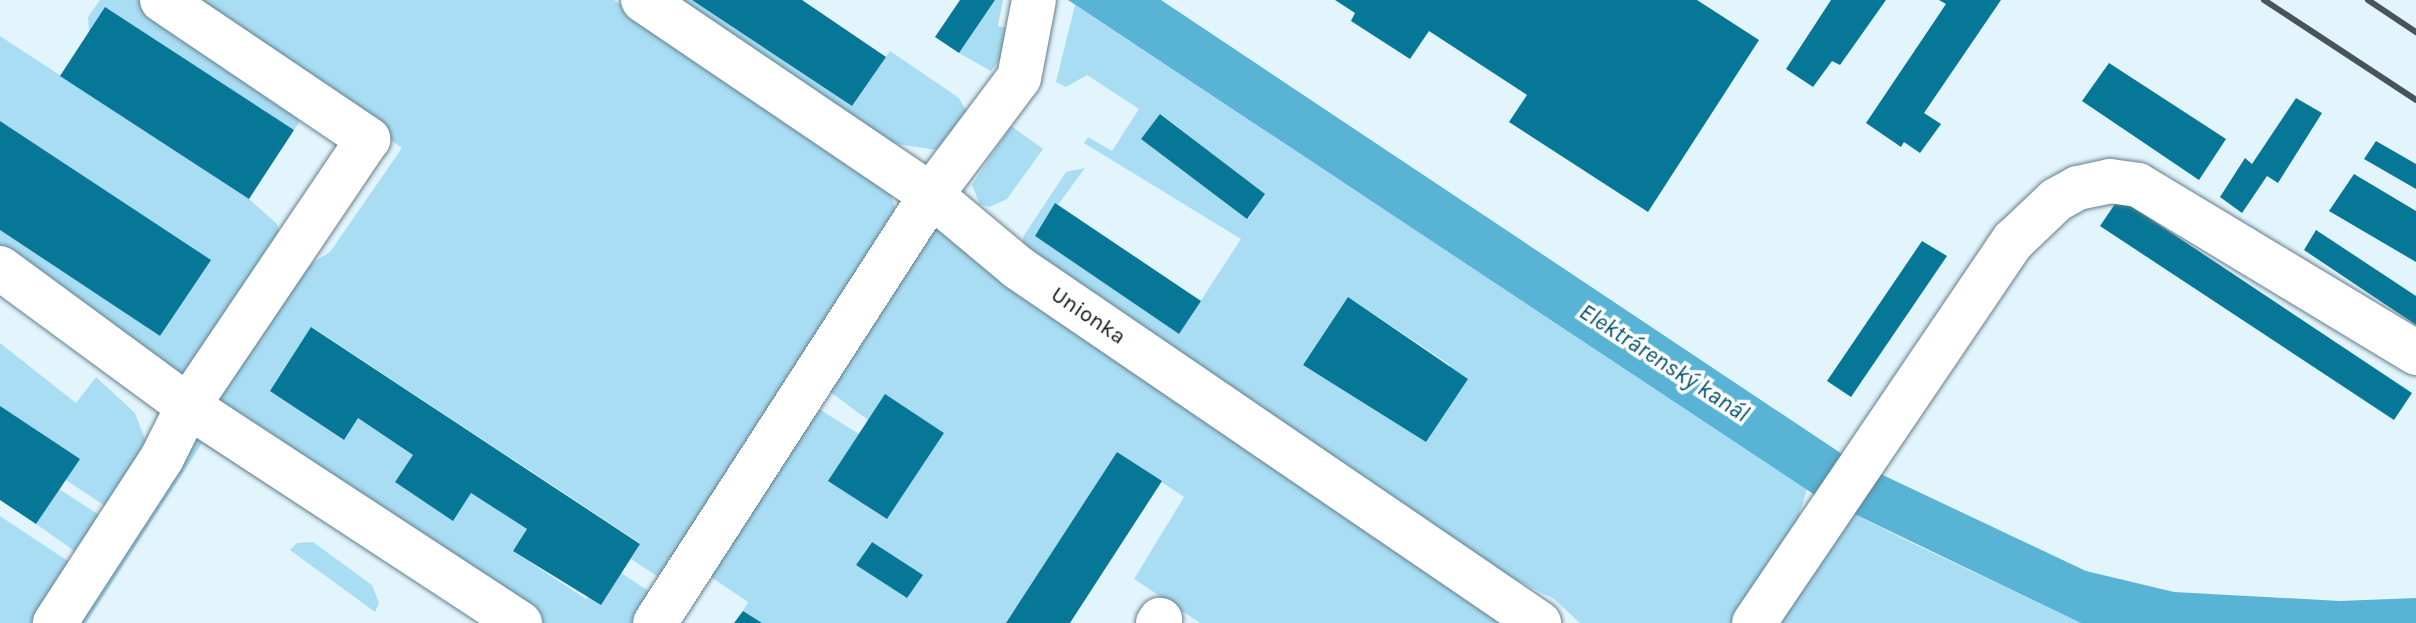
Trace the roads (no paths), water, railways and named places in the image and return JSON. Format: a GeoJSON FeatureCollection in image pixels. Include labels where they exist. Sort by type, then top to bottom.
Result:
{"type":"FeatureCollection","features":[{"type":"Feature","properties":{"kind":"lane"},"geometry":{"type":"LineString","coordinates":[[55,623],[162,458],[188,406],[368,139],[162,0]]}},
{"type":"Feature","properties":{"kind":"lane","name":"Unionka"},"geometry":{"type":"LineString","coordinates":[[643,0],[931,195],[1017,267],[1539,623]]}},
{"type":"Feature","properties":{"kind":"lane"},"geometry":{"type":"LineString","coordinates":[[655,623],[931,195],[1019,78],[1031,16]]}},
{"type":"Feature","properties":{"kind":"lane"},"geometry":{"type":"LineString","coordinates":[[1754,623],[1870,444],[2013,241],[2056,200],[2095,183],[2138,185],[2416,353]]}},
{"type":"Feature","properties":{"kind":"lane"},"geometry":{"type":"LineString","coordinates":[[0,268],[188,406],[520,623]]}},
{"type":"Feature","properties":{"kind":"water","name":"Elektrárenský kanál"},"geometry":{"type":"Polygon","coordinates":[[[1068,0],[1161,0],[1851,460],[2086,571],[2174,592],[2340,601],[2416,598],[2416,623],[2081,623],[1815,495],[1068,0]]]}},
{"type":"Feature","properties":{"kind":"railway"},"geometry":{"type":"LineString","coordinates":[[2264,0],[2416,100]]}},
{"type":"Feature","properties":{"kind":"railway"},"geometry":{"type":"LineString","coordinates":[[2368,0],[2416,32]]}}]}
